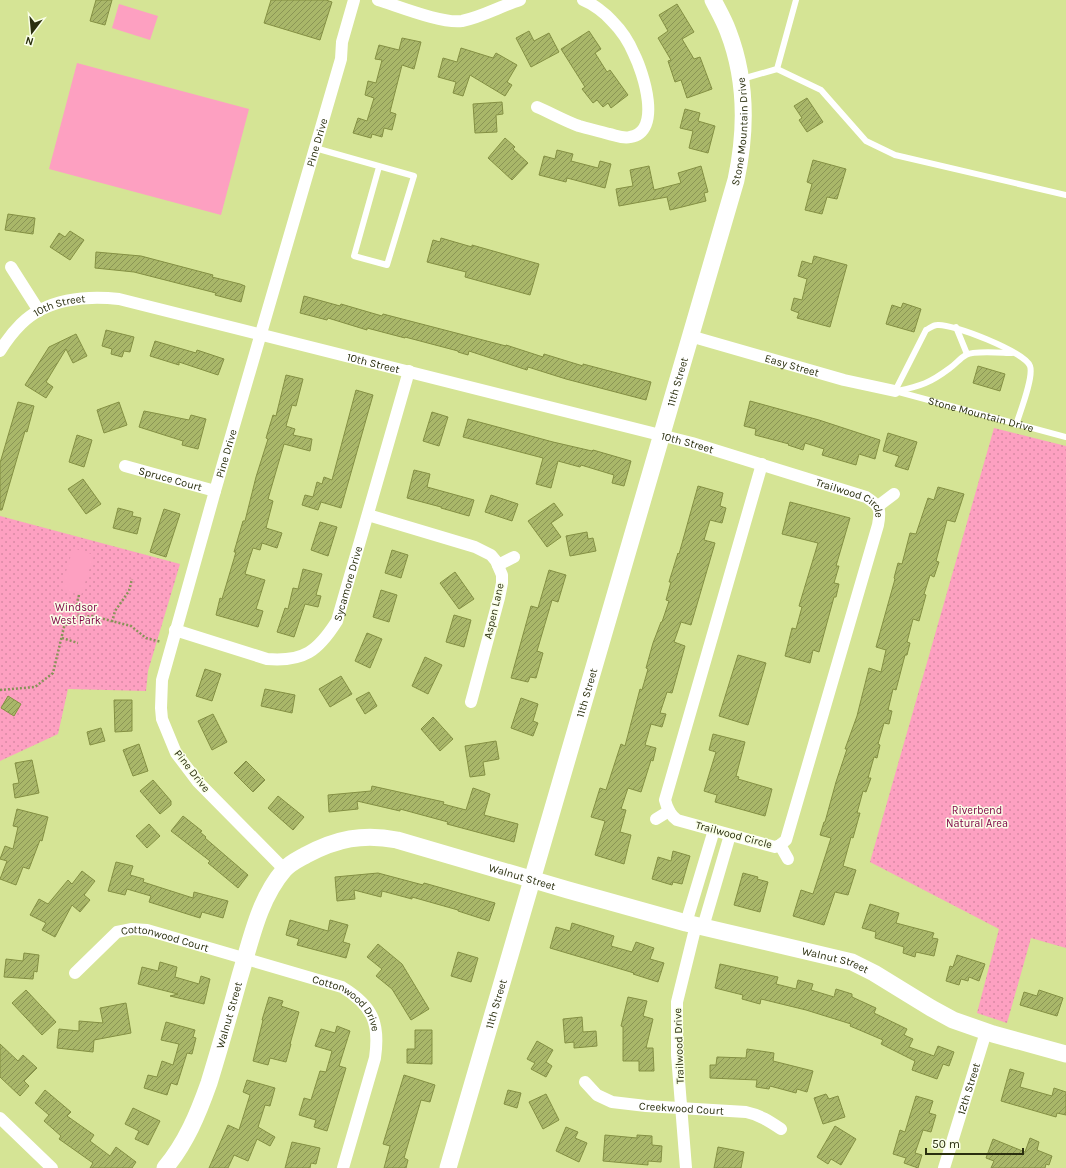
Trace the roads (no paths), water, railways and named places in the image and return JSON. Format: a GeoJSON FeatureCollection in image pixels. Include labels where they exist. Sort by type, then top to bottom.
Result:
{"type":"FeatureCollection","features":[{"type":"Feature","properties":{"kind":"street","name":"Pine Drive"},"geometry":{"type":"LineString","coordinates":[[284,870],[198,782],[176,753],[162,719],[162,680],[215,491],[341,59],[342,42],[354,0]]}},
{"type":"Feature","properties":{"kind":"street"},"geometry":{"type":"LineString","coordinates":[[378,0],[437,18],[460,21],[520,0]]}},
{"type":"Feature","properties":{"kind":"street"},"geometry":{"type":"LineString","coordinates":[[538,108],[578,125],[627,138],[637,135],[646,124],[648,116],[648,100],[641,70],[634,53],[613,22],[606,15],[583,0]]}},
{"type":"Feature","properties":{"kind":"street","name":"Stone Mountain Drive"},"geometry":{"type":"LineString","coordinates":[[713,0],[728,29],[733,44],[741,79],[743,101],[744,127],[742,153],[725,218]]}},
{"type":"Feature","properties":{"kind":"street","name":"11th Street"},"geometry":{"type":"LineString","coordinates":[[448,1168],[725,218]]}},
{"type":"Feature","properties":{"kind":"street"},"geometry":{"type":"LineString","coordinates":[[11,267],[39,311]]}},
{"type":"Feature","properties":{"kind":"street","name":"10th Street"},"geometry":{"type":"LineString","coordinates":[[0,350],[21,324],[39,311],[59,303],[73,300],[104,297],[119,299],[661,435],[762,464]]}},
{"type":"Feature","properties":{"kind":"street","name":"Easy Street"},"geometry":{"type":"LineString","coordinates":[[690,336],[844,380],[895,391]]}},
{"type":"Feature","properties":{"kind":"street","name":"Sycamore Drive"},"geometry":{"type":"LineString","coordinates":[[175,630],[267,659],[290,659],[303,656],[312,651],[326,638],[337,621],[409,371]]}},
{"type":"Feature","properties":{"kind":"street"},"geometry":{"type":"LineString","coordinates":[[656,819],[669,811],[665,796],[762,464]]}},
{"type":"Feature","properties":{"kind":"street","name":"Trailwood Circle"},"geometry":{"type":"LineString","coordinates":[[669,811],[677,820],[771,847],[780,845],[786,840],[878,525],[881,513],[878,506],[866,497],[762,464]]}},
{"type":"Feature","properties":{"kind":"street","name":"Spruce Court"},"geometry":{"type":"LineString","coordinates":[[126,466],[215,491]]}},
{"type":"Feature","properties":{"kind":"street"},"geometry":{"type":"LineString","coordinates":[[878,506],[894,494]]}},
{"type":"Feature","properties":{"kind":"street"},"geometry":{"type":"LineString","coordinates":[[368,515],[475,547],[491,555],[498,565],[514,557]]}},
{"type":"Feature","properties":{"kind":"street","name":"Aspen Lane"},"geometry":{"type":"LineString","coordinates":[[471,702],[500,598],[502,575],[498,565]]}},
{"type":"Feature","properties":{"kind":"street"},"geometry":{"type":"LineString","coordinates":[[695,925],[714,830]]}},
{"type":"Feature","properties":{"kind":"street"},"geometry":{"type":"LineString","coordinates":[[695,925],[730,835]]}},
{"type":"Feature","properties":{"kind":"street","name":"Walnut Street"},"geometry":{"type":"LineString","coordinates":[[165,1168],[185,1140],[203,1101],[253,931],[264,902],[270,891],[284,870],[300,858],[323,846],[348,839],[368,837],[397,840],[532,880],[695,925],[852,962],[874,973],[953,1020],[986,1032],[1066,1054]]}},
{"type":"Feature","properties":{"kind":"street"},"geometry":{"type":"LineString","coordinates":[[780,845],[788,859]]}},
{"type":"Feature","properties":{"kind":"street","name":"Trailwood Drive"},"geometry":{"type":"LineString","coordinates":[[686,1168],[677,1055],[677,1002],[695,925]]}},
{"type":"Feature","properties":{"kind":"street","name":"Cottonwood Court"},"geometry":{"type":"LineString","coordinates":[[76,973],[117,932],[132,928],[147,930],[245,958]]}},
{"type":"Feature","properties":{"kind":"street","name":"Cottonwood Drive"},"geometry":{"type":"LineString","coordinates":[[245,958],[342,987],[360,1000],[373,1018],[377,1045],[375,1058],[343,1168]]}},
{"type":"Feature","properties":{"kind":"street","name":"12th Street"},"geometry":{"type":"LineString","coordinates":[[944,1168],[986,1032]]}},
{"type":"Feature","properties":{"kind":"street","name":"Creekwood Court"},"geometry":{"type":"LineString","coordinates":[[585,1082],[597,1095],[612,1102],[746,1112],[758,1115],[781,1129]]}},
{"type":"Feature","properties":{"kind":"street"},"geometry":{"type":"LineString","coordinates":[[0,1118],[52,1168]]}},
{"type":"Feature","properties":{"kind":"lane"},"geometry":{"type":"LineString","coordinates":[[777,69],[796,0]]}},
{"type":"Feature","properties":{"kind":"lane"},"geometry":{"type":"LineString","coordinates":[[741,79],[777,69],[821,90],[866,141],[895,155],[1066,195]]}},
{"type":"Feature","properties":{"kind":"lane"},"geometry":{"type":"LineString","coordinates":[[315,148],[414,176],[387,265],[354,256],[379,167]]}},
{"type":"Feature","properties":{"kind":"lane"},"geometry":{"type":"LineString","coordinates":[[895,391],[926,330],[931,326],[938,324],[956,327],[1015,353],[1024,358],[1029,364],[1031,370],[1030,379],[1016,425]]}},
{"type":"Feature","properties":{"kind":"lane"},"geometry":{"type":"LineString","coordinates":[[956,327],[967,354]]}},
{"type":"Feature","properties":{"kind":"lane"},"geometry":{"type":"LineString","coordinates":[[895,391],[918,387],[932,381],[967,354],[986,352],[1015,353]]}},
{"type":"Feature","properties":{"kind":"lane","name":"Stone Mountain Drive"},"geometry":{"type":"LineString","coordinates":[[895,391],[1016,425],[1066,437]]}},
{"type":"Feature","properties":{"kind":"park label","name":"Windsor West Park"},"geometry":{"type":"Point","coordinates":[76,613]}},
{"type":"Feature","properties":{"kind":"park label","name":"Riverbend Natural Area"},"geometry":{"type":"Point","coordinates":[977,816]}}]}
